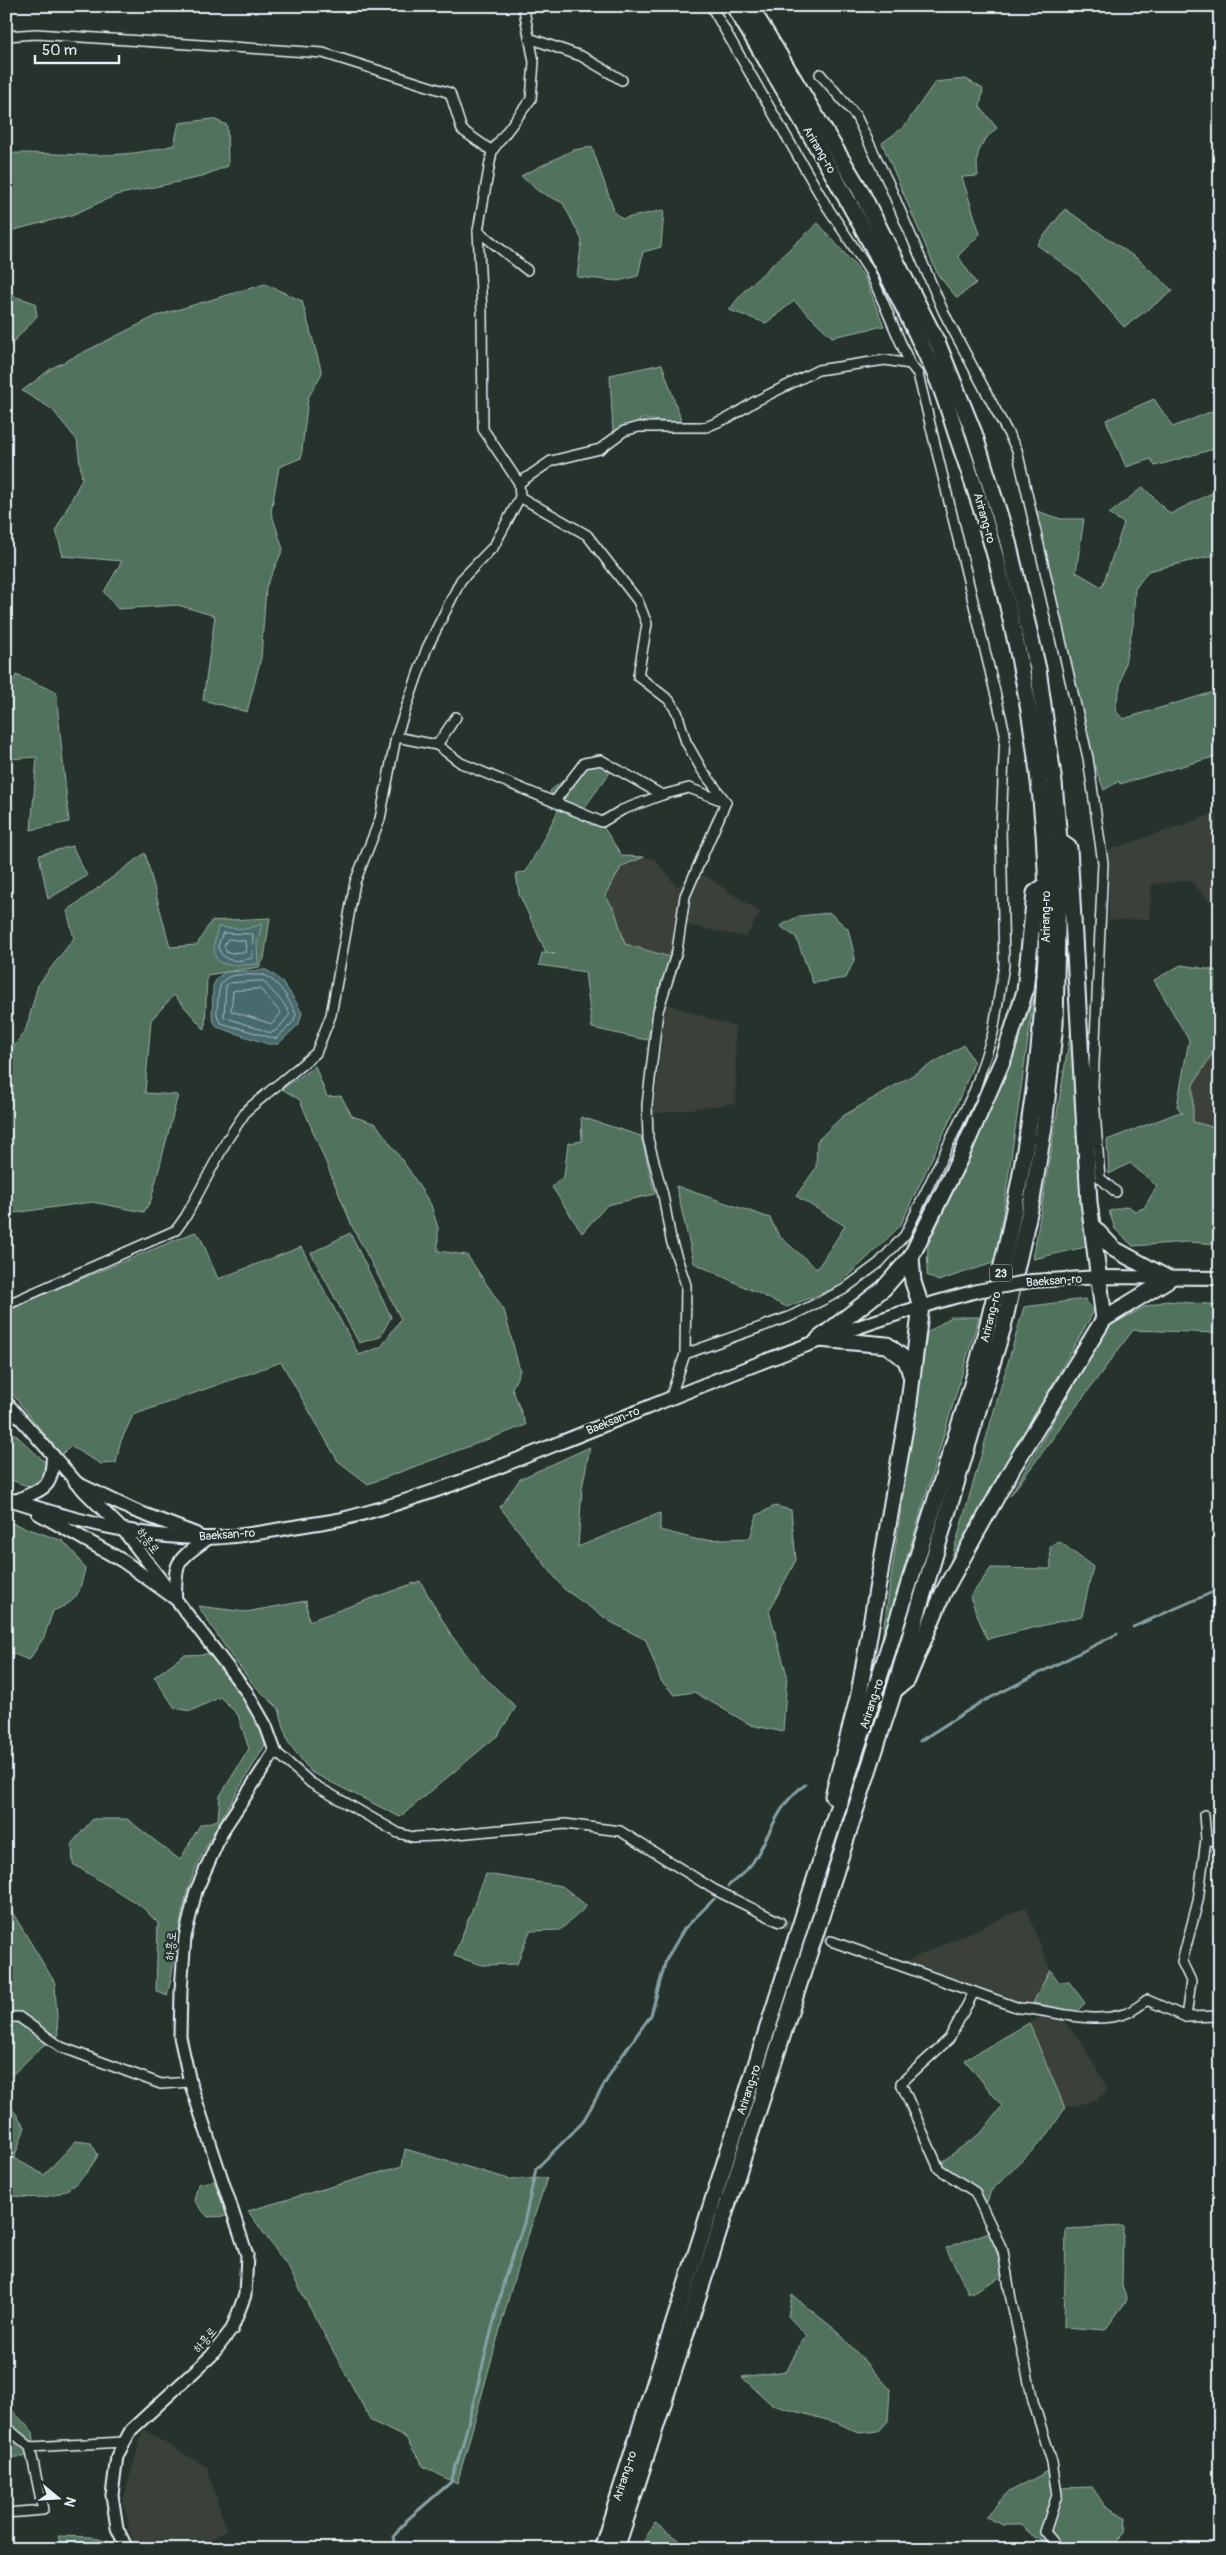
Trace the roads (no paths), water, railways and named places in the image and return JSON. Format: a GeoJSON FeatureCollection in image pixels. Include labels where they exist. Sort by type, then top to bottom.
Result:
{"type":"FeatureCollection","features":[{"type":"Feature","properties":{"kind":"highway","name":"Arirang-ro"},"geometry":{"type":"LineString","coordinates":[[602,2549],[970,1396],[1004,1264],[1026,1147],[1040,1029],[1046,953],[1046,885],[1042,820],[1031,726],[1016,637],[983,511],[937,376],[852,206],[734,6]]}},
{"type":"Feature","properties":{"kind":"highway","name":"Arirang-ro"},"geometry":{"type":"LineString","coordinates":[[616,2549],[894,1691],[1003,1327],[1032,1200],[1044,1127],[1055,1024],[1059,840],[1054,783],[1038,669],[1008,542],[974,433],[938,344],[860,190],[750,6]]}},
{"type":"Feature","properties":{"kind":"highway"},"geometry":{"type":"LineString","coordinates":[[1059,840],[1069,848],[1089,1202],[1104,1319]]}},
{"type":"Feature","properties":{"kind":"highway"},"geometry":{"type":"LineString","coordinates":[[819,1339],[884,1288],[911,1257],[960,1158],[1004,1057],[1025,991],[1035,893],[1046,885]]}},
{"type":"Feature","properties":{"kind":"highway"},"geometry":{"type":"LineString","coordinates":[[1092,1226],[1114,1249],[1170,1278]]}},
{"type":"Feature","properties":{"kind":"highway"},"geometry":{"type":"LineString","coordinates":[[836,1816],[832,1801],[859,1694],[912,1380],[921,1306],[913,1282],[911,1257]]}},
{"type":"Feature","properties":{"kind":"highway"},"geometry":{"type":"LineString","coordinates":[[894,1691],[907,1680],[943,1593],[1013,1467],[1104,1319],[1170,1278]]}},
{"type":"Feature","properties":{"kind":"highway"},"geometry":{"type":"LineString","coordinates":[[819,1339],[887,1345],[906,1360],[912,1380]]}},
{"type":"Feature","properties":{"kind":"main road","name":"Baeksan-ro"},"geometry":{"type":"LineString","coordinates":[[11,1499],[123,1530],[208,1538],[249,1534],[342,1519],[459,1483],[819,1339],[921,1306],[977,1291],[1032,1281],[1100,1277],[1220,1278]]}},
{"type":"Feature","properties":{"kind":"main road"},"geometry":{"type":"LineString","coordinates":[[11,1499],[48,1484],[52,1476],[53,1456]]}},
{"type":"Feature","properties":{"kind":"main road"},"geometry":{"type":"LineString","coordinates":[[76,1483],[133,1510],[208,1538]]}},
{"type":"Feature","properties":{"kind":"main road"},"geometry":{"type":"LineString","coordinates":[[11,1499],[123,1561],[175,1598]]}},
{"type":"Feature","properties":{"kind":"main road"},"geometry":{"type":"LineString","coordinates":[[175,1598],[176,1565],[180,1558],[208,1538]]}},
{"type":"Feature","properties":{"kind":"street"},"geometry":{"type":"LineString","coordinates":[[6,1305],[176,1230],[186,1216],[227,1140],[247,1110],[316,1053],[331,1016],[355,882],[380,819],[396,737],[427,648],[461,580],[494,546],[520,497],[519,483],[483,429],[482,312],[478,230],[492,151],[531,99],[534,62],[524,10],[526,6]]}},
{"type":"Feature","properties":{"kind":"street"},"geometry":{"type":"LineString","coordinates":[[685,1354],[789,1317],[843,1290],[879,1263],[905,1234],[975,1089],[992,1033],[1004,965],[1001,828],[1005,733],[918,374],[910,364],[870,272],[826,205],[711,6]]}},
{"type":"Feature","properties":{"kind":"street"},"geometry":{"type":"LineString","coordinates":[[6,36],[36,34],[323,53],[450,93],[462,130],[492,151]]}},
{"type":"Feature","properties":{"kind":"street"},"geometry":{"type":"LineString","coordinates":[[530,38],[581,56],[622,80]]}},
{"type":"Feature","properties":{"kind":"street"},"geometry":{"type":"LineString","coordinates":[[820,74],[856,116],[888,182],[944,313],[1017,450],[1088,758],[1103,863],[1093,1085],[1100,1178],[1116,1192]]}},
{"type":"Feature","properties":{"kind":"street"},"geometry":{"type":"LineString","coordinates":[[478,230],[527,270]]}},
{"type":"Feature","properties":{"kind":"street"},"geometry":{"type":"LineString","coordinates":[[519,483],[551,461],[600,449],[624,431],[639,426],[706,426],[730,417],[754,402],[818,370],[885,360],[910,364]]}},
{"type":"Feature","properties":{"kind":"street"},"geometry":{"type":"LineString","coordinates":[[520,497],[587,535],[638,601],[647,624],[638,676],[669,700],[677,712],[686,742],[702,770],[726,802]]}},
{"type":"Feature","properties":{"kind":"street"},"geometry":{"type":"LineString","coordinates":[[437,745],[456,717]]}},
{"type":"Feature","properties":{"kind":"street"},"geometry":{"type":"LineString","coordinates":[[396,737],[437,745],[461,763],[556,801],[602,822],[622,810],[662,795],[689,788],[726,802]]}},
{"type":"Feature","properties":{"kind":"street"},"geometry":{"type":"LineString","coordinates":[[556,801],[584,763],[601,760],[662,795]]}},
{"type":"Feature","properties":{"kind":"street"},"geometry":{"type":"LineString","coordinates":[[670,1398],[685,1354],[686,1285],[671,1240],[663,1195],[648,1139],[646,1105],[658,1011],[677,951],[685,896],[726,802]]}},
{"type":"Feature","properties":{"kind":"street","name":"하흥로"},"geometry":{"type":"LineString","coordinates":[[6,1402],[76,1483],[123,1530],[246,1691],[266,1726],[275,1752],[223,1830],[196,1892],[185,1937],[181,1990],[180,2037],[190,2082],[247,2255],[245,2294],[232,2329],[211,2356],[131,2430],[124,2442],[118,2456],[112,2495],[117,2528],[127,2549]]}},
{"type":"Feature","properties":{"kind":"street"},"geometry":{"type":"LineString","coordinates":[[275,1752],[311,1782],[398,1833],[413,1837],[436,1836],[565,1824],[620,1831],[715,1890],[780,1922]]}},
{"type":"Feature","properties":{"kind":"street"},"geometry":{"type":"LineString","coordinates":[[1186,2017],[1191,1981],[1182,1962],[1198,1901],[1206,1839],[1204,1814]]}},
{"type":"Feature","properties":{"kind":"street"},"geometry":{"type":"LineString","coordinates":[[1206,1839],[1220,1842]]}},
{"type":"Feature","properties":{"kind":"street"},"geometry":{"type":"LineString","coordinates":[[831,1941],[1019,2008],[1044,2010],[1097,2019],[1125,2014],[1147,2000],[1186,2017],[1220,2016]]}},
{"type":"Feature","properties":{"kind":"street"},"geometry":{"type":"LineString","coordinates":[[974,1992],[949,2038],[901,2084],[939,2169],[975,2192],[1003,2251],[1010,2299],[1033,2401],[1052,2462],[1057,2495],[1045,2532],[1059,2549]]}},
{"type":"Feature","properties":{"kind":"street"},"geometry":{"type":"LineString","coordinates":[[6,2017],[19,2017],[61,2048],[161,2084],[190,2082]]}},
{"type":"Feature","properties":{"kind":"street"},"geometry":{"type":"LineString","coordinates":[[6,2427],[30,2446],[43,2510],[6,2513]]}},
{"type":"Feature","properties":{"kind":"street"},"geometry":{"type":"LineString","coordinates":[[30,2446],[124,2442]]}},
{"type":"Feature","properties":{"kind":"water"},"geometry":{"type":"Polygon","coordinates":[[[262,924],[257,942],[258,964],[227,965],[216,958],[214,951],[218,927],[246,929],[262,924]]]}},
{"type":"Feature","properties":{"kind":"water"},"geometry":{"type":"Polygon","coordinates":[[[266,970],[272,973],[287,988],[295,1001],[302,1013],[299,1024],[278,1044],[268,1044],[217,1027],[212,1018],[213,986],[217,978],[226,972],[266,970]]]}},
{"type":"Feature","properties":{"kind":"waterway"},"geometry":{"type":"LineString","coordinates":[[1133,1627],[1220,1589]]}},
{"type":"Feature","properties":{"kind":"waterway"},"geometry":{"type":"LineString","coordinates":[[920,1741],[978,1704],[1117,1634]]}},
{"type":"Feature","properties":{"kind":"waterway"},"geometry":{"type":"LineString","coordinates":[[728,1886],[751,1865],[781,1810],[788,1800],[805,1785]]}},
{"type":"Feature","properties":{"kind":"waterway"},"geometry":{"type":"LineString","coordinates":[[396,2549],[394,2536],[407,2520],[451,2482],[462,2447],[505,2277],[524,2223],[536,2169],[582,2123],[616,2064],[651,2015],[666,1960],[684,1929],[714,1899]]}},
{"type":"Feature","properties":{"kind":"tunnel"},"geometry":{"type":"LineString","coordinates":[[780,1922],[831,1941]]}}]}
